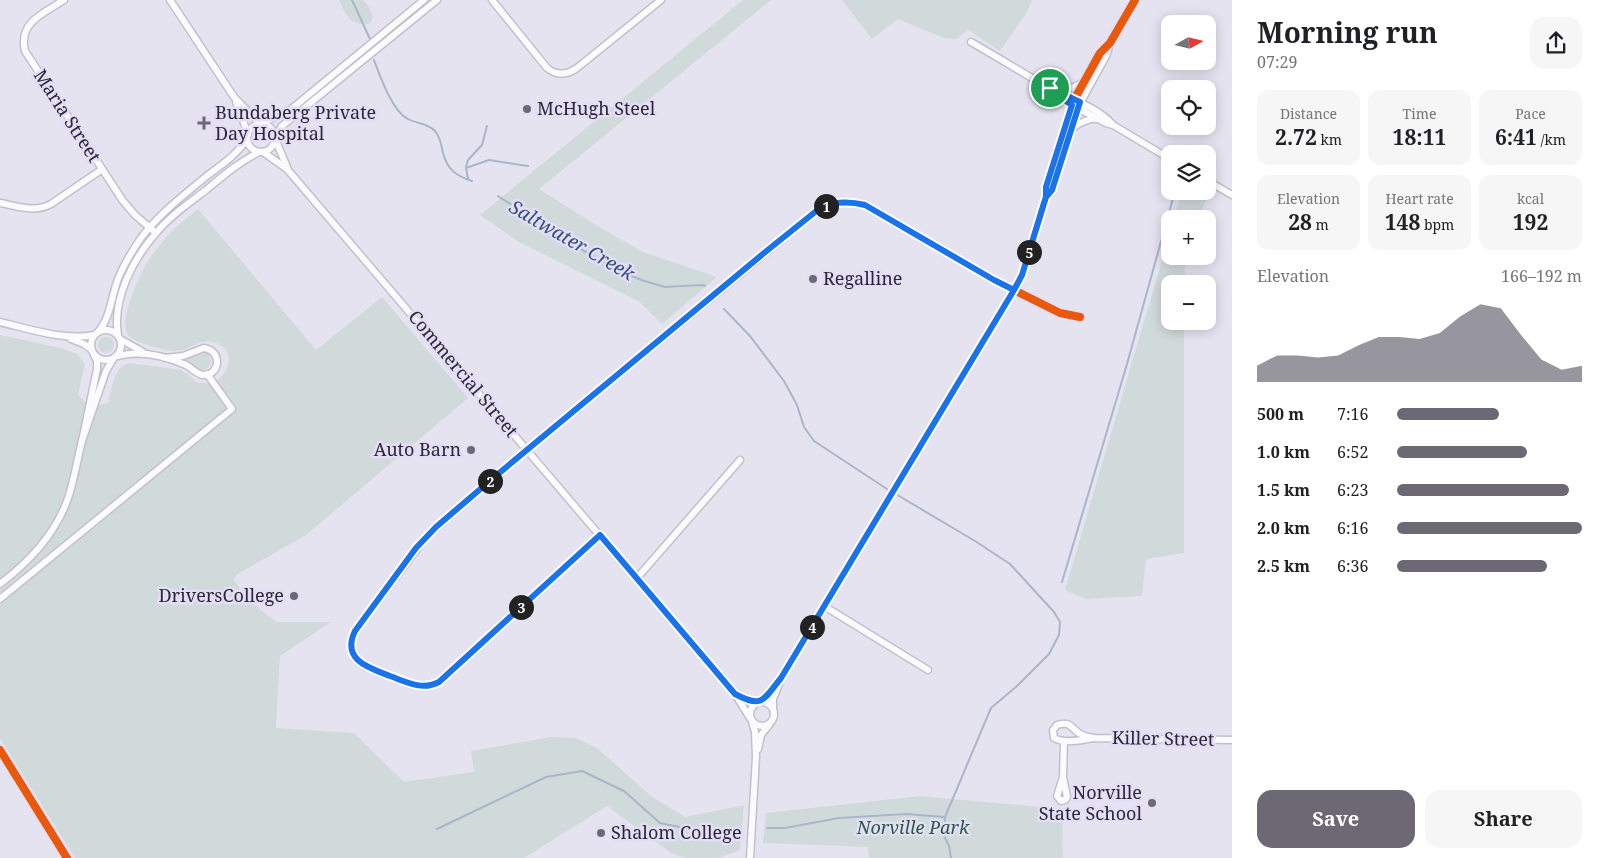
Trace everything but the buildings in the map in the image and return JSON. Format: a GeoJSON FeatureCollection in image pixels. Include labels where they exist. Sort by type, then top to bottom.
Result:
{"type":"FeatureCollection","features":[{"type":"Feature","properties":{"kind":"street","name":"Maria Street"},"geometry":{"type":"LineString","coordinates":[[64,0],[30,23],[25,32],[23,44],[28,56],[102,170],[129,208],[156,233]]}},
{"type":"Feature","properties":{"kind":"street"},"geometry":{"type":"LineString","coordinates":[[170,0],[234,97],[261,124],[272,128],[276,139]]}},
{"type":"Feature","properties":{"kind":"street"},"geometry":{"type":"LineString","coordinates":[[0,584],[38,550],[54,526],[67,500],[82,441],[96,369],[97,362],[93,352],[92,340],[106,320],[118,278],[126,261],[149,227],[172,204],[231,158],[242,147],[252,127],[289,111],[424,0]]}},
{"type":"Feature","properties":{"kind":"street"},"geometry":{"type":"LineString","coordinates":[[82,441],[106,371],[122,347],[117,317],[123,290],[135,263],[156,233],[177,213],[236,166],[271,148],[282,126],[437,0]]}},
{"type":"Feature","properties":{"kind":"street"},"geometry":{"type":"LineString","coordinates":[[492,0],[547,68],[559,74],[569,73],[577,68],[661,0]]}},
{"type":"Feature","properties":{"kind":"street"},"geometry":{"type":"LineString","coordinates":[[750,858],[756,757],[755,732],[750,709],[766,697],[781,678],[1014,290],[1022,275],[1046,197],[1046,187],[1083,81],[1100,53],[1110,42],[1135,0]]}},
{"type":"Feature","properties":{"kind":"street"},"geometry":{"type":"LineString","coordinates":[[971,42],[1052,89],[1055,94],[1108,119],[1113,125]]}},
{"type":"Feature","properties":{"kind":"street"},"geometry":{"type":"LineString","coordinates":[[1046,197],[1052,190],[1071,130],[1076,103],[1088,88],[1106,56],[1110,42]]}},
{"type":"Feature","properties":{"kind":"street"},"geometry":{"type":"LineString","coordinates":[[1052,89],[1072,88],[1083,81]]}},
{"type":"Feature","properties":{"kind":"street"},"geometry":{"type":"LineString","coordinates":[[1088,88],[1088,101],[1094,111]]}},
{"type":"Feature","properties":{"kind":"street"},"geometry":{"type":"LineString","coordinates":[[234,97],[251,147],[261,152]]}},
{"type":"Feature","properties":{"kind":"street"},"geometry":{"type":"LineString","coordinates":[[1076,103],[1099,119],[1113,125],[1161,154]]}},
{"type":"Feature","properties":{"kind":"street"},"geometry":{"type":"LineString","coordinates":[[1071,130],[1075,126],[1093,119],[1099,119]]}},
{"type":"Feature","properties":{"kind":"street","name":"Commercial Street"},"geometry":{"type":"LineString","coordinates":[[276,139],[287,169]]}},
{"type":"Feature","properties":{"kind":"street","name":"Commercial Street"},"geometry":{"type":"LineString","coordinates":[[261,152],[287,169],[735,694],[751,720]]}},
{"type":"Feature","properties":{"kind":"street"},"geometry":{"type":"LineString","coordinates":[[0,203],[28,209],[44,208],[102,170]]}},
{"type":"Feature","properties":{"kind":"street"},"geometry":{"type":"LineString","coordinates":[[1216,186],[1232,195]]}},
{"type":"Feature","properties":{"kind":"street"},"geometry":{"type":"LineString","coordinates":[[600,535],[439,682],[429,686],[414,685],[367,667],[358,661],[352,651],[352,640],[355,631],[416,548],[436,527],[764,253],[813,214],[828,205],[845,202],[865,205],[994,280],[1062,314],[1080,317]]}},
{"type":"Feature","properties":{"kind":"street"},"geometry":{"type":"LineString","coordinates":[[0,322],[66,336],[85,337],[107,330],[112,331],[130,346],[146,353],[186,365],[199,374],[207,374],[214,370],[217,363],[216,355],[209,349],[200,348],[183,356],[165,358]]}},
{"type":"Feature","properties":{"kind":"street"},"geometry":{"type":"LineString","coordinates":[[66,336],[84,344],[103,360],[130,353],[146,353]]}},
{"type":"Feature","properties":{"kind":"street"},"geometry":{"type":"LineString","coordinates":[[0,599],[232,409],[207,374]]}},
{"type":"Feature","properties":{"kind":"street"},"geometry":{"type":"LineString","coordinates":[[637,578],[740,460]]}},
{"type":"Feature","properties":{"kind":"street"},"geometry":{"type":"LineString","coordinates":[[824,606],[928,670]]}},
{"type":"Feature","properties":{"kind":"street"},"geometry":{"type":"LineString","coordinates":[[756,757],[762,735],[774,716],[773,699],[781,678]]}},
{"type":"Feature","properties":{"kind":"street","name":"Commercial Street"},"geometry":{"type":"LineString","coordinates":[[735,694],[749,701],[757,702]]}},
{"type":"Feature","properties":{"kind":"street"},"geometry":{"type":"LineString","coordinates":[[757,702],[766,702],[773,708]]}},
{"type":"Feature","properties":{"kind":"street"},"geometry":{"type":"LineString","coordinates":[[751,720],[754,724],[761,726],[770,724]]}},
{"type":"Feature","properties":{"kind":"street"},"geometry":{"type":"LineString","coordinates":[[1063,777],[1064,741],[1056,739],[1053,735],[1054,728],[1060,724],[1067,724],[1081,735],[1094,738]]}},
{"type":"Feature","properties":{"kind":"street","name":"Killer Street"},"geometry":{"type":"LineString","coordinates":[[1064,741],[1094,738],[1232,740]]}},
{"type":"Feature","properties":{"kind":"street"},"geometry":{"type":"LineString","coordinates":[[0,750],[67,858]]}},
{"type":"Feature","properties":{"kind":"green space"},"geometry":{"type":"Polygon","coordinates":[[[339,0],[363,0],[370,8],[371,21],[366,24],[359,24],[352,21],[339,0]]]}},
{"type":"Feature","properties":{"kind":"green space"},"geometry":{"type":"Polygon","coordinates":[[[743,0],[771,0],[539,189],[643,252],[717,277],[662,324],[640,302],[519,242],[480,215],[743,0]]]}},
{"type":"Feature","properties":{"kind":"green space"},"geometry":{"type":"Polygon","coordinates":[[[842,0],[1032,0],[1027,12],[1000,51],[968,30],[956,39],[944,38],[898,19],[872,39],[842,0]]]}},
{"type":"Feature","properties":{"kind":"green space"},"geometry":{"type":"Polygon","coordinates":[[[1179,200],[1206,200],[1202,210],[1177,210],[1179,200]]]}},
{"type":"Feature","properties":{"kind":"green space"},"geometry":{"type":"Polygon","coordinates":[[[198,209],[316,350],[382,297],[468,398],[306,535],[236,575],[234,580],[249,601],[277,622],[331,622],[280,656],[276,728],[354,733],[404,782],[474,772],[471,751],[552,737],[576,738],[597,748],[651,796],[685,817],[744,805],[740,850],[719,858],[685,858],[671,853],[607,806],[524,858],[75,858],[0,738],[0,335],[61,348],[77,354],[85,364],[78,395],[91,405],[108,403],[117,373],[120,368],[130,363],[181,370],[196,382],[208,383],[220,378],[227,369],[229,358],[228,353],[220,345],[207,341],[187,349],[174,351],[149,346],[136,341],[128,335],[126,329],[127,312],[130,302],[145,266],[170,233],[198,209]]]}},
{"type":"Feature","properties":{"kind":"green space"},"geometry":{"type":"Polygon","coordinates":[[[1161,264],[1185,265],[1185,275],[1161,275],[1161,330],[1184,330],[1184,553],[1146,559],[1142,596],[1086,599],[1065,590],[1161,264]]]}},
{"type":"Feature","properties":{"kind":"green space"},"geometry":{"type":"Polygon","coordinates":[[[103,337],[109,337],[114,342],[112,351],[103,353],[98,348],[98,342],[103,337]]]}},
{"type":"Feature","properties":{"kind":"green space"},"geometry":{"type":"Polygon","coordinates":[[[201,352],[208,354],[211,361],[206,369],[198,369],[180,360],[201,352]]]}},
{"type":"Feature","properties":{"kind":"green space","name":"Norville Park"},"geometry":{"type":"Polygon","coordinates":[[[920,796],[1062,809],[1063,858],[869,858],[868,847],[763,843],[766,813],[920,796]]]}},
{"type":"Feature","properties":{"kind":"waterway","name":"Saltwater Creek"},"geometry":{"type":"LineString","coordinates":[[352,0],[370,39]]}},
{"type":"Feature","properties":{"kind":"waterway","name":"Saltwater Creek"},"geometry":{"type":"LineString","coordinates":[[374,60],[387,92],[397,109],[411,121],[429,126],[435,131],[440,139],[445,159],[450,168],[461,177],[472,181]]}},
{"type":"Feature","properties":{"kind":"waterway"},"geometry":{"type":"LineString","coordinates":[[466,167],[468,160],[482,145],[487,126]]}},
{"type":"Feature","properties":{"kind":"waterway"},"geometry":{"type":"LineString","coordinates":[[468,179],[466,168],[489,160],[528,166]]}},
{"type":"Feature","properties":{"kind":"waterway","name":"Saltwater Creek"},"geometry":{"type":"LineString","coordinates":[[498,196],[563,239],[616,269],[641,280],[665,287],[705,286]]}},
{"type":"Feature","properties":{"kind":"waterway"},"geometry":{"type":"LineString","coordinates":[[1062,582],[1127,364],[1173,200]]}},
{"type":"Feature","properties":{"kind":"waterway","name":"Saltwater Creek"},"geometry":{"type":"LineString","coordinates":[[724,309],[750,336],[784,381],[797,405],[804,427],[814,441],[890,491]]}},
{"type":"Feature","properties":{"kind":"waterway","name":"Saltwater Creek"},"geometry":{"type":"LineString","coordinates":[[894,493],[1010,564],[1054,612],[1060,622],[1059,635],[1049,654],[1017,686],[991,708],[945,817],[944,836],[949,846],[951,858]]}},
{"type":"Feature","properties":{"kind":"waterway"},"geometry":{"type":"LineString","coordinates":[[437,829],[546,777],[582,771],[624,791],[660,823],[712,834],[739,828]]}},
{"type":"Feature","properties":{"kind":"waterway"},"geometry":{"type":"LineString","coordinates":[[767,828],[785,828],[839,818],[906,814],[944,817]]}},
{"type":"Feature","properties":{"kind":"cycle path"},"geometry":{"type":"LineString","coordinates":[[758,702],[766,697],[781,678],[1014,290],[1022,275],[1046,197],[1046,187],[1074,100],[1100,53],[1110,43],[1135,0]]}},
{"type":"Feature","properties":{"kind":"cycle path"},"geometry":{"type":"LineString","coordinates":[[600,535],[443,679],[434,684],[415,685],[395,679],[362,664],[353,652],[352,642],[355,631],[426,537],[492,479],[820,208],[834,203],[865,205],[994,280],[1060,313],[1080,317]]}},
{"type":"Feature","properties":{"kind":"cycle path"},"geometry":{"type":"LineString","coordinates":[[0,750],[67,858]]}},
{"type":"Feature","properties":{"kind":"place","name":"McHugh Steel"},"geometry":{"type":"Point","coordinates":[527,109]}},
{"type":"Feature","properties":{"kind":"place","name":"Bundaberg Private Day Hospital"},"geometry":{"type":"Point","coordinates":[204,123]}},
{"type":"Feature","properties":{"kind":"place","name":"Regalline"},"geometry":{"type":"Point","coordinates":[813,279]}},
{"type":"Feature","properties":{"kind":"place","name":"Auto Barn"},"geometry":{"type":"Point","coordinates":[471,450]}},
{"type":"Feature","properties":{"kind":"place","name":"DriversCollege"},"geometry":{"type":"Point","coordinates":[294,596]}},
{"type":"Feature","properties":{"kind":"place","name":"Norville State School"},"geometry":{"type":"Point","coordinates":[1152,803]}},
{"type":"Feature","properties":{"kind":"place","name":"Shalom College"},"geometry":{"type":"Point","coordinates":[601,833]}},
{"type":"Feature","properties":{"kind":"route"},"geometry":{"type":"LineString","coordinates":[[1050,88],[1055,94],[1072,105],[1046,187],[1046,197],[1044,203],[1022,275],[1014,290],[865,205],[845,202],[834,203],[820,208],[501,471],[436,527],[416,548],[355,631],[352,640],[352,651],[358,661],[362,665],[414,685],[424,687],[434,685],[600,535],[735,694],[749,701],[757,702],[766,697],[781,678],[1014,290],[1022,275],[1046,197],[1052,190],[1080,102],[1050,88]]}}]}
